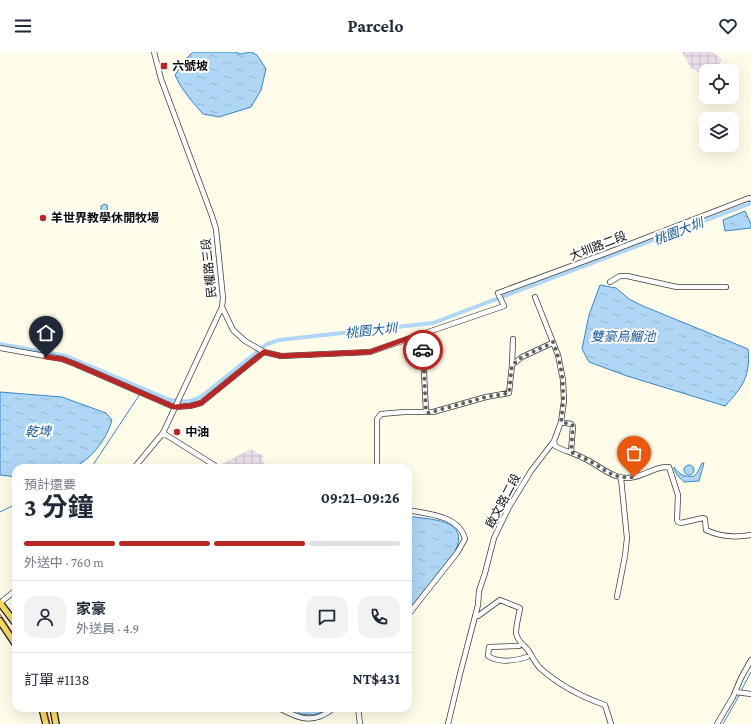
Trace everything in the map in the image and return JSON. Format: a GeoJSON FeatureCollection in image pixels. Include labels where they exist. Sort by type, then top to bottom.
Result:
{"type":"FeatureCollection","features":[{"type":"Feature","properties":{"kind":"main road"},"geometry":{"type":"LineString","coordinates":[[0,603],[12,619]]}},
{"type":"Feature","properties":{"kind":"main road"},"geometry":{"type":"LineString","coordinates":[[0,621],[12,639]]}},
{"type":"Feature","properties":{"kind":"main road"},"geometry":{"type":"LineString","coordinates":[[43,712],[46,724]]}},
{"type":"Feature","properties":{"kind":"main road"},"geometry":{"type":"LineString","coordinates":[[54,712],[56,724]]}},
{"type":"Feature","properties":{"kind":"street","name":"民權路三段"},"geometry":{"type":"LineString","coordinates":[[137,464],[163,433],[222,307],[223,298],[214,223],[161,78],[154,52]]}},
{"type":"Feature","properties":{"kind":"street","name":"大圳路二段"},"geometry":{"type":"LineString","coordinates":[[422,333],[504,306],[498,294],[750,198]]}},
{"type":"Feature","properties":{"kind":"street"},"geometry":{"type":"LineString","coordinates":[[610,282],[620,276],[627,276],[677,287],[726,287]]}},
{"type":"Feature","properties":{"kind":"street","name":"啟文路二段"},"geometry":{"type":"LineString","coordinates":[[448,724],[478,605],[479,591],[494,538],[509,507],[527,477],[554,442],[561,422],[564,401],[563,380],[558,355],[535,297]]}},
{"type":"Feature","properties":{"kind":"street"},"geometry":{"type":"LineString","coordinates":[[222,307],[233,330],[245,341],[261,350],[281,356],[370,352],[422,333],[426,412]]}},
{"type":"Feature","properties":{"kind":"street"},"geometry":{"type":"LineString","coordinates":[[377,464],[377,419],[381,414],[433,412],[486,397],[509,393],[513,339]]}},
{"type":"Feature","properties":{"kind":"street"},"geometry":{"type":"LineString","coordinates":[[512,365],[522,357],[553,342]]}},
{"type":"Feature","properties":{"kind":"street"},"geometry":{"type":"LineString","coordinates":[[0,348],[69,362],[174,407],[190,406],[201,403],[261,350]]}},
{"type":"Feature","properties":{"kind":"street"},"geometry":{"type":"LineString","coordinates":[[561,422],[571,424],[573,426],[571,452]]}},
{"type":"Feature","properties":{"kind":"street"},"geometry":{"type":"LineString","coordinates":[[163,433],[212,464]]}},
{"type":"Feature","properties":{"kind":"street"},"geometry":{"type":"LineString","coordinates":[[554,442],[555,446],[564,451],[571,452],[592,462],[601,469],[621,478],[634,477],[663,467],[669,468],[678,495],[678,522],[681,523],[703,518],[705,519],[706,530],[713,534],[737,537],[751,535]]}},
{"type":"Feature","properties":{"kind":"street"},"geometry":{"type":"LineString","coordinates":[[617,598],[627,538],[621,478]]}},
{"type":"Feature","properties":{"kind":"street"},"geometry":{"type":"LineString","coordinates":[[412,511],[448,519],[457,525],[464,534],[465,540],[457,553],[412,610]]}},
{"type":"Feature","properties":{"kind":"street"},"geometry":{"type":"LineString","coordinates":[[0,603],[12,593]]}},
{"type":"Feature","properties":{"kind":"street"},"geometry":{"type":"LineString","coordinates":[[475,616],[478,616],[500,600],[520,608],[516,633],[522,646],[527,650],[540,668],[560,683],[586,698],[605,705],[611,724]]}},
{"type":"Feature","properties":{"kind":"street"},"geometry":{"type":"LineString","coordinates":[[519,646],[489,647],[488,656],[498,660],[520,660],[527,657]]}},
{"type":"Feature","properties":{"kind":"street"},"geometry":{"type":"LineString","coordinates":[[717,724],[736,692],[741,678],[751,660]]}},
{"type":"Feature","properties":{"kind":"street"},"geometry":{"type":"LineString","coordinates":[[736,692],[749,694]]}},
{"type":"Feature","properties":{"kind":"street"},"geometry":{"type":"LineString","coordinates":[[286,712],[294,717],[310,721],[327,715],[330,712]]}},
{"type":"Feature","properties":{"kind":"street"},"geometry":{"type":"LineString","coordinates":[[358,712],[360,724]]}},
{"type":"Feature","properties":{"kind":"shaded area"},"geometry":{"type":"Polygon","coordinates":[[[682,52],[713,52],[722,60],[719,64],[699,64],[699,73],[691,68],[682,52]]]}},
{"type":"Feature","properties":{"kind":"shaded area"},"geometry":{"type":"Polygon","coordinates":[[[251,449],[263,456],[262,461],[265,464],[222,464],[251,449]]]}},
{"type":"Feature","properties":{"kind":"water"},"geometry":{"type":"Polygon","coordinates":[[[193,52],[235,52],[240,54],[251,52],[257,55],[266,69],[261,90],[251,107],[219,117],[203,114],[190,99],[175,75],[184,61],[193,52]]]}},
{"type":"Feature","properties":{"kind":"water"},"geometry":{"type":"Polygon","coordinates":[[[104,204],[107,205],[109,220],[104,223],[101,220],[101,206],[104,204]]]}},
{"type":"Feature","properties":{"kind":"water"},"geometry":{"type":"Polygon","coordinates":[[[745,211],[751,224],[751,228],[725,231],[723,220],[745,211]]]}},
{"type":"Feature","properties":{"kind":"water","name":"雙豪烏鰡池"},"geometry":{"type":"Polygon","coordinates":[[[600,285],[616,288],[629,299],[643,306],[748,349],[749,358],[747,374],[741,387],[725,406],[627,376],[589,362],[582,349],[589,315],[600,285]]]}},
{"type":"Feature","properties":{"kind":"water","name":"乾埤"},"geometry":{"type":"Polygon","coordinates":[[[0,392],[62,397],[106,413],[112,420],[106,435],[97,449],[80,464],[12,464],[12,476],[0,475],[0,392]]]}},
{"type":"Feature","properties":{"kind":"water"},"geometry":{"type":"Polygon","coordinates":[[[702,463],[704,463],[699,481],[684,482],[674,469],[674,467],[678,472],[685,476],[694,476],[702,463]]]}},
{"type":"Feature","properties":{"kind":"water"},"geometry":{"type":"Polygon","coordinates":[[[687,465],[691,465],[693,466],[693,474],[687,475],[684,472],[684,468],[687,465]]]}},
{"type":"Feature","properties":{"kind":"water"},"geometry":{"type":"Polygon","coordinates":[[[412,517],[437,520],[453,527],[458,533],[458,541],[455,552],[412,606],[412,517]]]}},
{"type":"Feature","properties":{"kind":"water"},"geometry":{"type":"Polygon","coordinates":[[[297,712],[321,712],[315,715],[300,714],[297,712]]]}},
{"type":"Feature","properties":{"kind":"waterway","name":"桃園大圳"},"geometry":{"type":"LineString","coordinates":[[0,344],[66,356],[170,400],[190,401],[202,396],[267,344],[279,340],[433,323],[751,203]]}},
{"type":"Feature","properties":{"kind":"waterway"},"geometry":{"type":"LineString","coordinates":[[94,464],[140,394]]}},
{"type":"Feature","properties":{"kind":"waterway"},"geometry":{"type":"LineString","coordinates":[[0,512],[12,506]]}},
{"type":"Feature","properties":{"kind":"waterway"},"geometry":{"type":"LineString","coordinates":[[741,691],[751,672]]}},
{"type":"Feature","properties":{"kind":"waterway"},"geometry":{"type":"LineString","coordinates":[[723,724],[740,694]]}},
{"type":"Feature","properties":{"kind":"railway"},"geometry":{"type":"LineString","coordinates":[[0,614],[12,632]]}},
{"type":"Feature","properties":{"kind":"railway"},"geometry":{"type":"LineString","coordinates":[[47,712],[50,724]]}},
{"type":"Feature","properties":{"kind":"way so far"},"geometry":{"type":"LineString","coordinates":[[423,350],[424,388],[426,412],[428,413],[497,394],[509,393],[512,365],[522,357],[553,342],[558,355],[563,380],[564,401],[561,422],[571,424],[573,426],[571,452],[592,462],[601,469],[619,477],[634,477]]}},
{"type":"Feature","properties":{"kind":"place","name":"六號坡"},"geometry":{"type":"Point","coordinates":[164,66]}},
{"type":"Feature","properties":{"kind":"place","name":"羊世界教學休閒牧場"},"geometry":{"type":"Point","coordinates":[43,218]}},
{"type":"Feature","properties":{"kind":"place","name":"中油"},"geometry":{"type":"Point","coordinates":[177,432]}},
{"type":"Feature","properties":{"kind":"route"},"geometry":{"type":"LineString","coordinates":[[46,357],[62,359],[75,364],[174,407],[190,406],[201,403],[264,352],[281,356],[370,352],[422,333],[423,350]]}}]}
